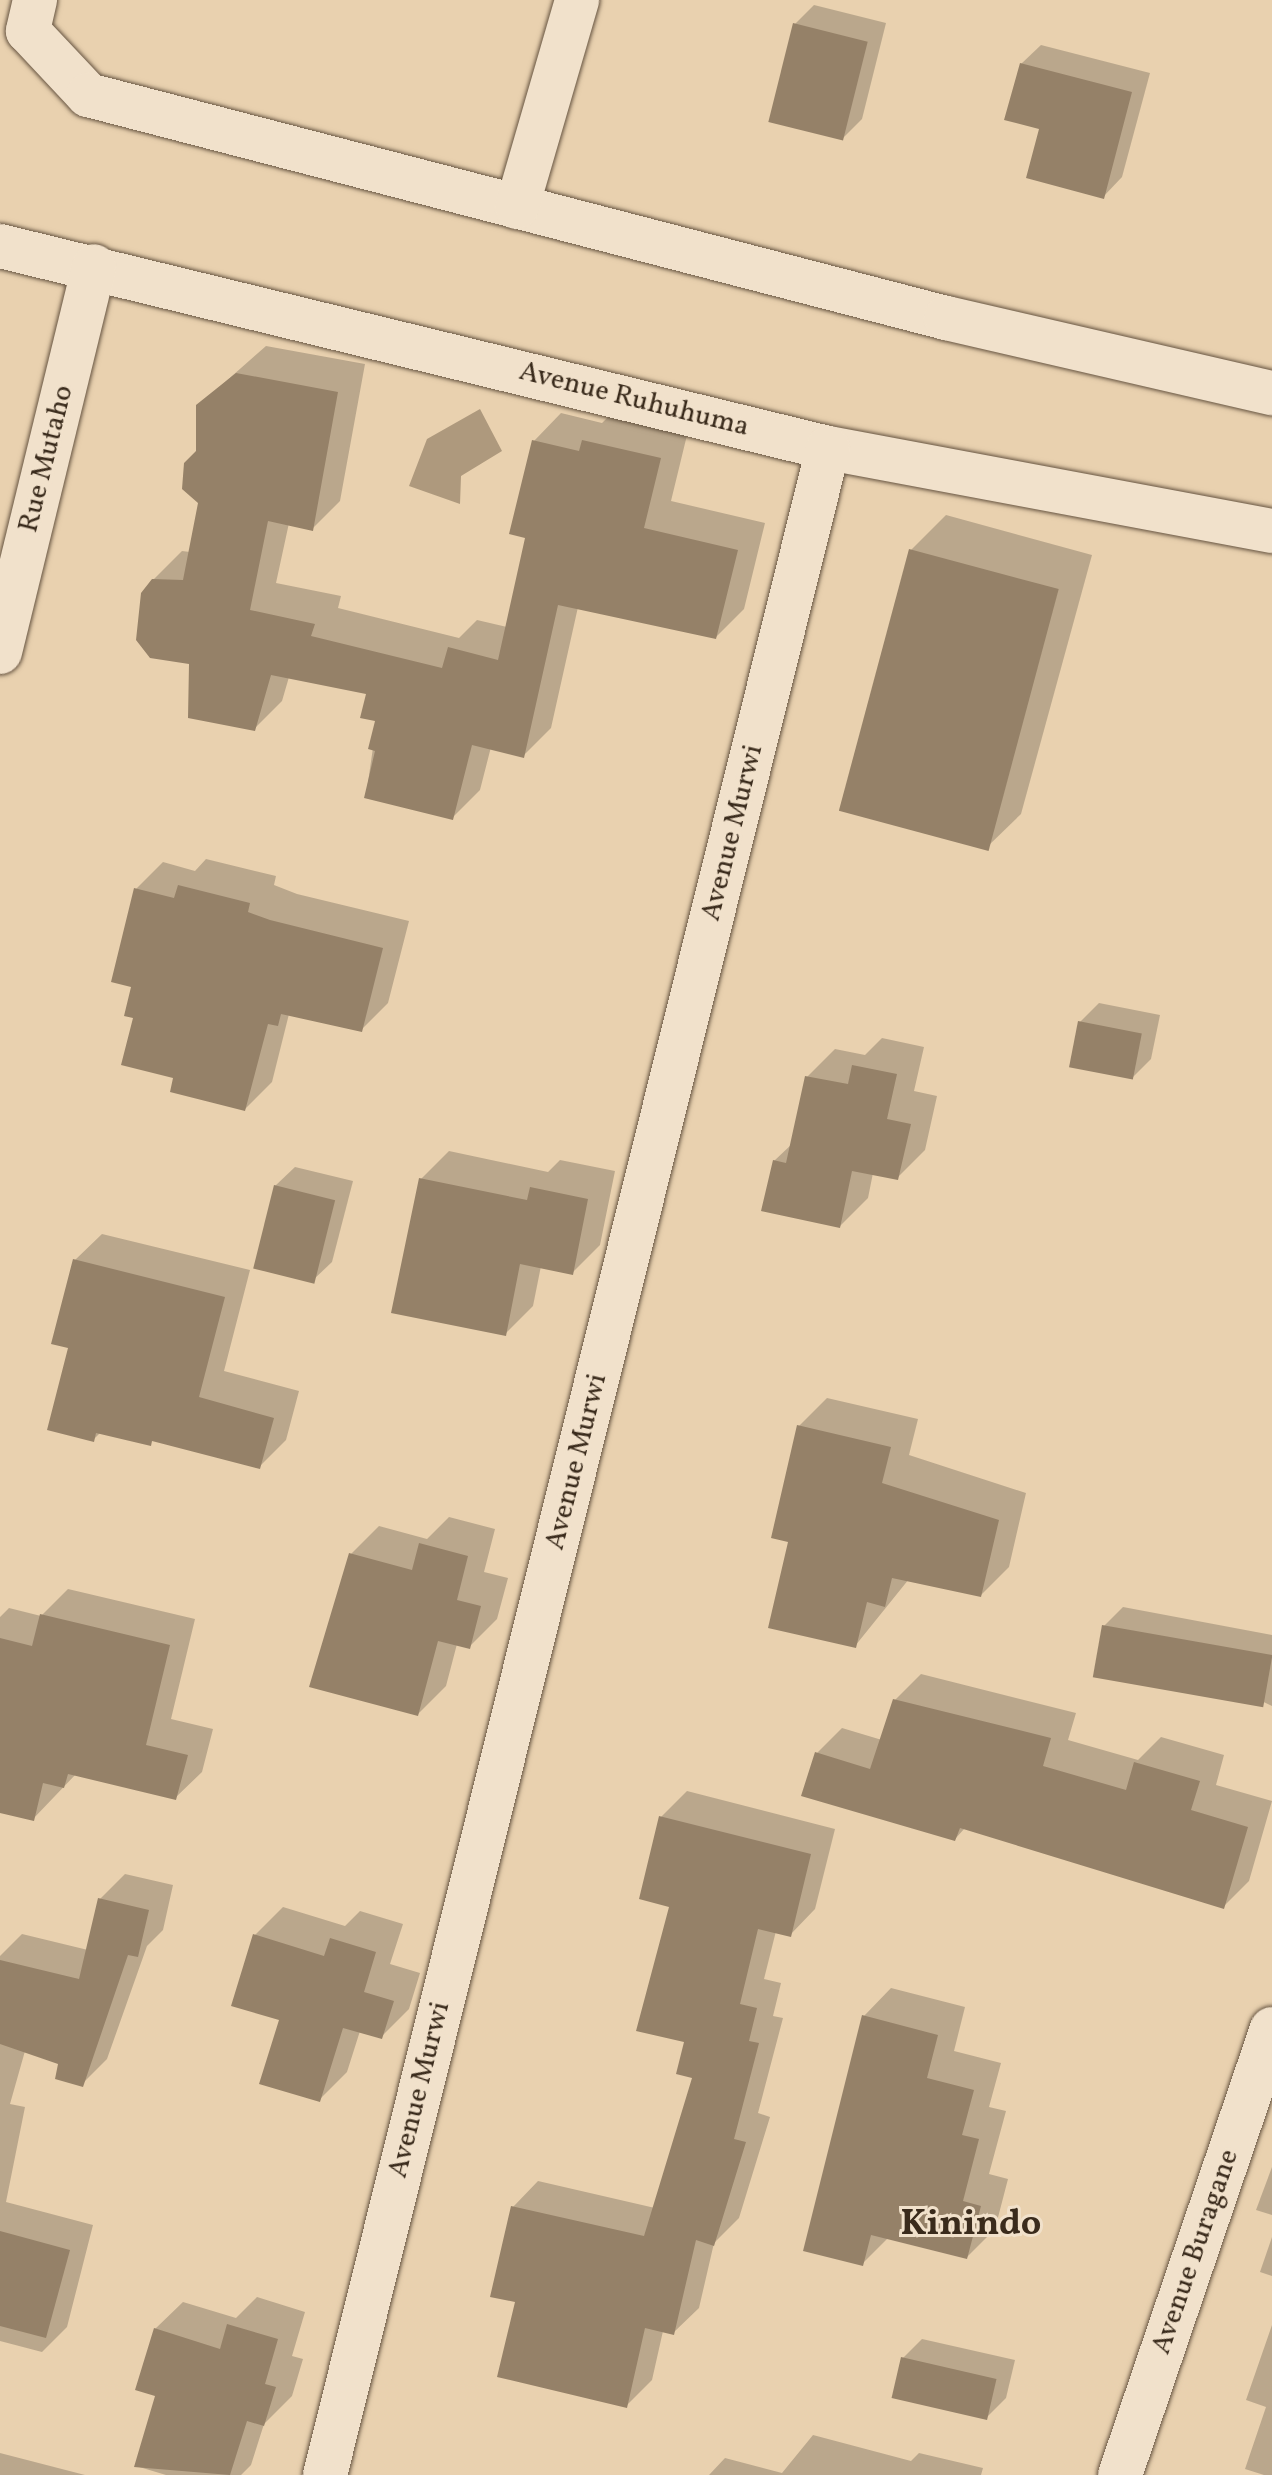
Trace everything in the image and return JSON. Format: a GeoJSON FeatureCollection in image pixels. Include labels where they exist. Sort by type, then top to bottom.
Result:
{"type":"FeatureCollection","features":[{"type":"Feature","properties":{"kind":"street"},"geometry":{"type":"LineString","coordinates":[[35,0],[28,31],[88,95],[517,207],[1272,393]]}},
{"type":"Feature","properties":{"kind":"street"},"geometry":{"type":"LineString","coordinates":[[517,207],[577,0]]}},
{"type":"Feature","properties":{"kind":"street","name":"Avenue Ruhuhuma"},"geometry":{"type":"LineString","coordinates":[[0,246],[94,266],[828,448],[1272,531]]}},
{"type":"Feature","properties":{"kind":"street","name":"Rue Mutaho"},"geometry":{"type":"LineString","coordinates":[[0,652],[94,266]]}},
{"type":"Feature","properties":{"kind":"street","name":"Avenue Murwi"},"geometry":{"type":"LineString","coordinates":[[325,2475],[828,448]]}},
{"type":"Feature","properties":{"kind":"street","name":"Avenue Buragane"},"geometry":{"type":"LineString","coordinates":[[1120,2475],[1272,2029]]}},
{"type":"Feature","properties":{"kind":"shaded area"},"geometry":{"type":"Polygon","coordinates":[[[480,409],[502,451],[461,476],[460,504],[409,486],[427,439],[480,409]]]}},
{"type":"Feature","properties":{"kind":"building"},"geometry":{"type":"Polygon","coordinates":[[[793,23],[868,42],[843,141],[768,122],[793,23]]]}},
{"type":"Feature","properties":{"kind":"building"},"geometry":{"type":"Polygon","coordinates":[[[1020,63],[1132,92],[1104,199],[1026,178],[1039,129],[1004,120],[1020,63]]]}},
{"type":"Feature","properties":{"kind":"building"},"geometry":{"type":"Polygon","coordinates":[[[236,373],[338,392],[313,531],[268,521],[250,610],[315,624],[311,636],[442,668],[448,647],[498,660],[525,538],[509,534],[532,440],[579,451],[582,440],[661,458],[644,528],[738,550],[716,639],[558,605],[524,758],[472,745],[453,820],[364,798],[375,751],[368,749],[375,721],[360,718],[366,694],[271,675],[255,731],[188,718],[189,664],[150,658],[136,640],[141,593],[152,579],[183,580],[198,503],[182,489],[184,463],[196,451],[196,405],[236,373]]]}},
{"type":"Feature","properties":{"kind":"building"},"geometry":{"type":"Polygon","coordinates":[[[909,549],[1059,589],[989,851],[839,811],[909,549]]]}},
{"type":"Feature","properties":{"kind":"building"},"geometry":{"type":"Polygon","coordinates":[[[178,885],[250,903],[248,912],[270,920],[383,948],[362,1032],[281,1014],[278,1026],[268,1024],[245,1111],[170,1092],[173,1078],[121,1065],[133,1018],[124,1016],[131,987],[111,982],[134,888],[174,898],[178,885]]]}},
{"type":"Feature","properties":{"kind":"building"},"geometry":{"type":"Polygon","coordinates":[[[1078,1021],[1142,1033],[1133,1080],[1069,1067],[1078,1021]]]}},
{"type":"Feature","properties":{"kind":"building"},"geometry":{"type":"Polygon","coordinates":[[[852,1065],[897,1074],[887,1119],[911,1124],[898,1180],[852,1171],[840,1228],[761,1211],[773,1160],[786,1163],[805,1076],[848,1084],[852,1065]]]}},
{"type":"Feature","properties":{"kind":"building"},"geometry":{"type":"Polygon","coordinates":[[[419,1178],[527,1200],[530,1187],[588,1199],[573,1275],[520,1264],[506,1336],[391,1313],[419,1178]]]}},
{"type":"Feature","properties":{"kind":"building"},"geometry":{"type":"Polygon","coordinates":[[[274,1185],[335,1200],[314,1284],[253,1268],[274,1185]]]}},
{"type":"Feature","properties":{"kind":"building"},"geometry":{"type":"Polygon","coordinates":[[[73,1259],[225,1297],[199,1397],[274,1418],[260,1469],[152,1441],[151,1446],[96,1433],[94,1442],[47,1430],[68,1348],[51,1344],[73,1259]]]}},
{"type":"Feature","properties":{"kind":"building"},"geometry":{"type":"Polygon","coordinates":[[[797,1425],[891,1447],[882,1483],[999,1520],[981,1597],[892,1578],[885,1607],[867,1602],[856,1648],[768,1628],[788,1542],[771,1538],[797,1425]]]}},
{"type":"Feature","properties":{"kind":"building"},"geometry":{"type":"Polygon","coordinates":[[[419,1543],[468,1556],[457,1600],[481,1606],[470,1649],[438,1641],[418,1716],[309,1687],[349,1553],[412,1570],[419,1543]]]}},
{"type":"Feature","properties":{"kind":"building"},"geometry":{"type":"Polygon","coordinates":[[[40,1614],[170,1645],[146,1745],[188,1755],[176,1800],[68,1774],[64,1788],[43,1783],[34,1821],[0,1813],[0,1638],[32,1646],[40,1614]]]}},
{"type":"Feature","properties":{"kind":"building"},"geometry":{"type":"Polygon","coordinates":[[[1102,1625],[1272,1655],[1263,1707],[1093,1677],[1102,1625]]]}},
{"type":"Feature","properties":{"kind":"building"},"geometry":{"type":"Polygon","coordinates":[[[893,1699],[1051,1738],[1043,1766],[1126,1790],[1134,1762],[1200,1781],[1191,1810],[1248,1827],[1224,1909],[960,1828],[955,1841],[801,1796],[815,1752],[870,1769],[893,1699]]]}},
{"type":"Feature","properties":{"kind":"building"},"geometry":{"type":"Polygon","coordinates":[[[659,1816],[811,1854],[791,1937],[758,1929],[740,2004],[757,2008],[749,2041],[759,2043],[734,2139],[746,2142],[714,2246],[696,2240],[674,2335],[645,2328],[627,2408],[497,2377],[515,2302],[490,2297],[511,2206],[644,2236],[692,2078],[676,2074],[684,2042],[636,2031],[669,1907],[639,1899],[659,1816]]]}},
{"type":"Feature","properties":{"kind":"building"},"geometry":{"type":"Polygon","coordinates":[[[98,1898],[149,1910],[138,1957],[128,1955],[83,2087],[55,2079],[58,2064],[0,2044],[0,1960],[79,1979],[98,1898]]]}},
{"type":"Feature","properties":{"kind":"building"},"geometry":{"type":"Polygon","coordinates":[[[253,1934],[324,1956],[330,1938],[376,1952],[364,1992],[394,2001],[382,2039],[343,2028],[320,2102],[259,2084],[279,2020],[231,2006],[253,1934]]]}},
{"type":"Feature","properties":{"kind":"building"},"geometry":{"type":"Polygon","coordinates":[[[862,2015],[938,2035],[927,2078],[974,2090],[962,2135],[979,2139],[963,2201],[981,2206],[967,2259],[871,2235],[863,2266],[803,2251],[862,2015]]]}},
{"type":"Feature","properties":{"kind":"building"},"geometry":{"type":"Polygon","coordinates":[[[0,2231],[70,2250],[46,2338],[0,2326],[0,2231]]]}},
{"type":"Feature","properties":{"kind":"building"},"geometry":{"type":"Polygon","coordinates":[[[227,2324],[278,2339],[265,2384],[276,2387],[264,2426],[247,2421],[230,2475],[134,2467],[155,2396],[135,2390],[154,2328],[220,2349],[227,2324]]]}},
{"type":"Feature","properties":{"kind":"building"},"geometry":{"type":"Polygon","coordinates":[[[901,2357],[996,2379],[987,2420],[892,2398],[901,2357]]]}},
{"type":"Feature","properties":{"kind":"district","name":"Kinindo"},"geometry":{"type":"Point","coordinates":[971,2226]}}]}
